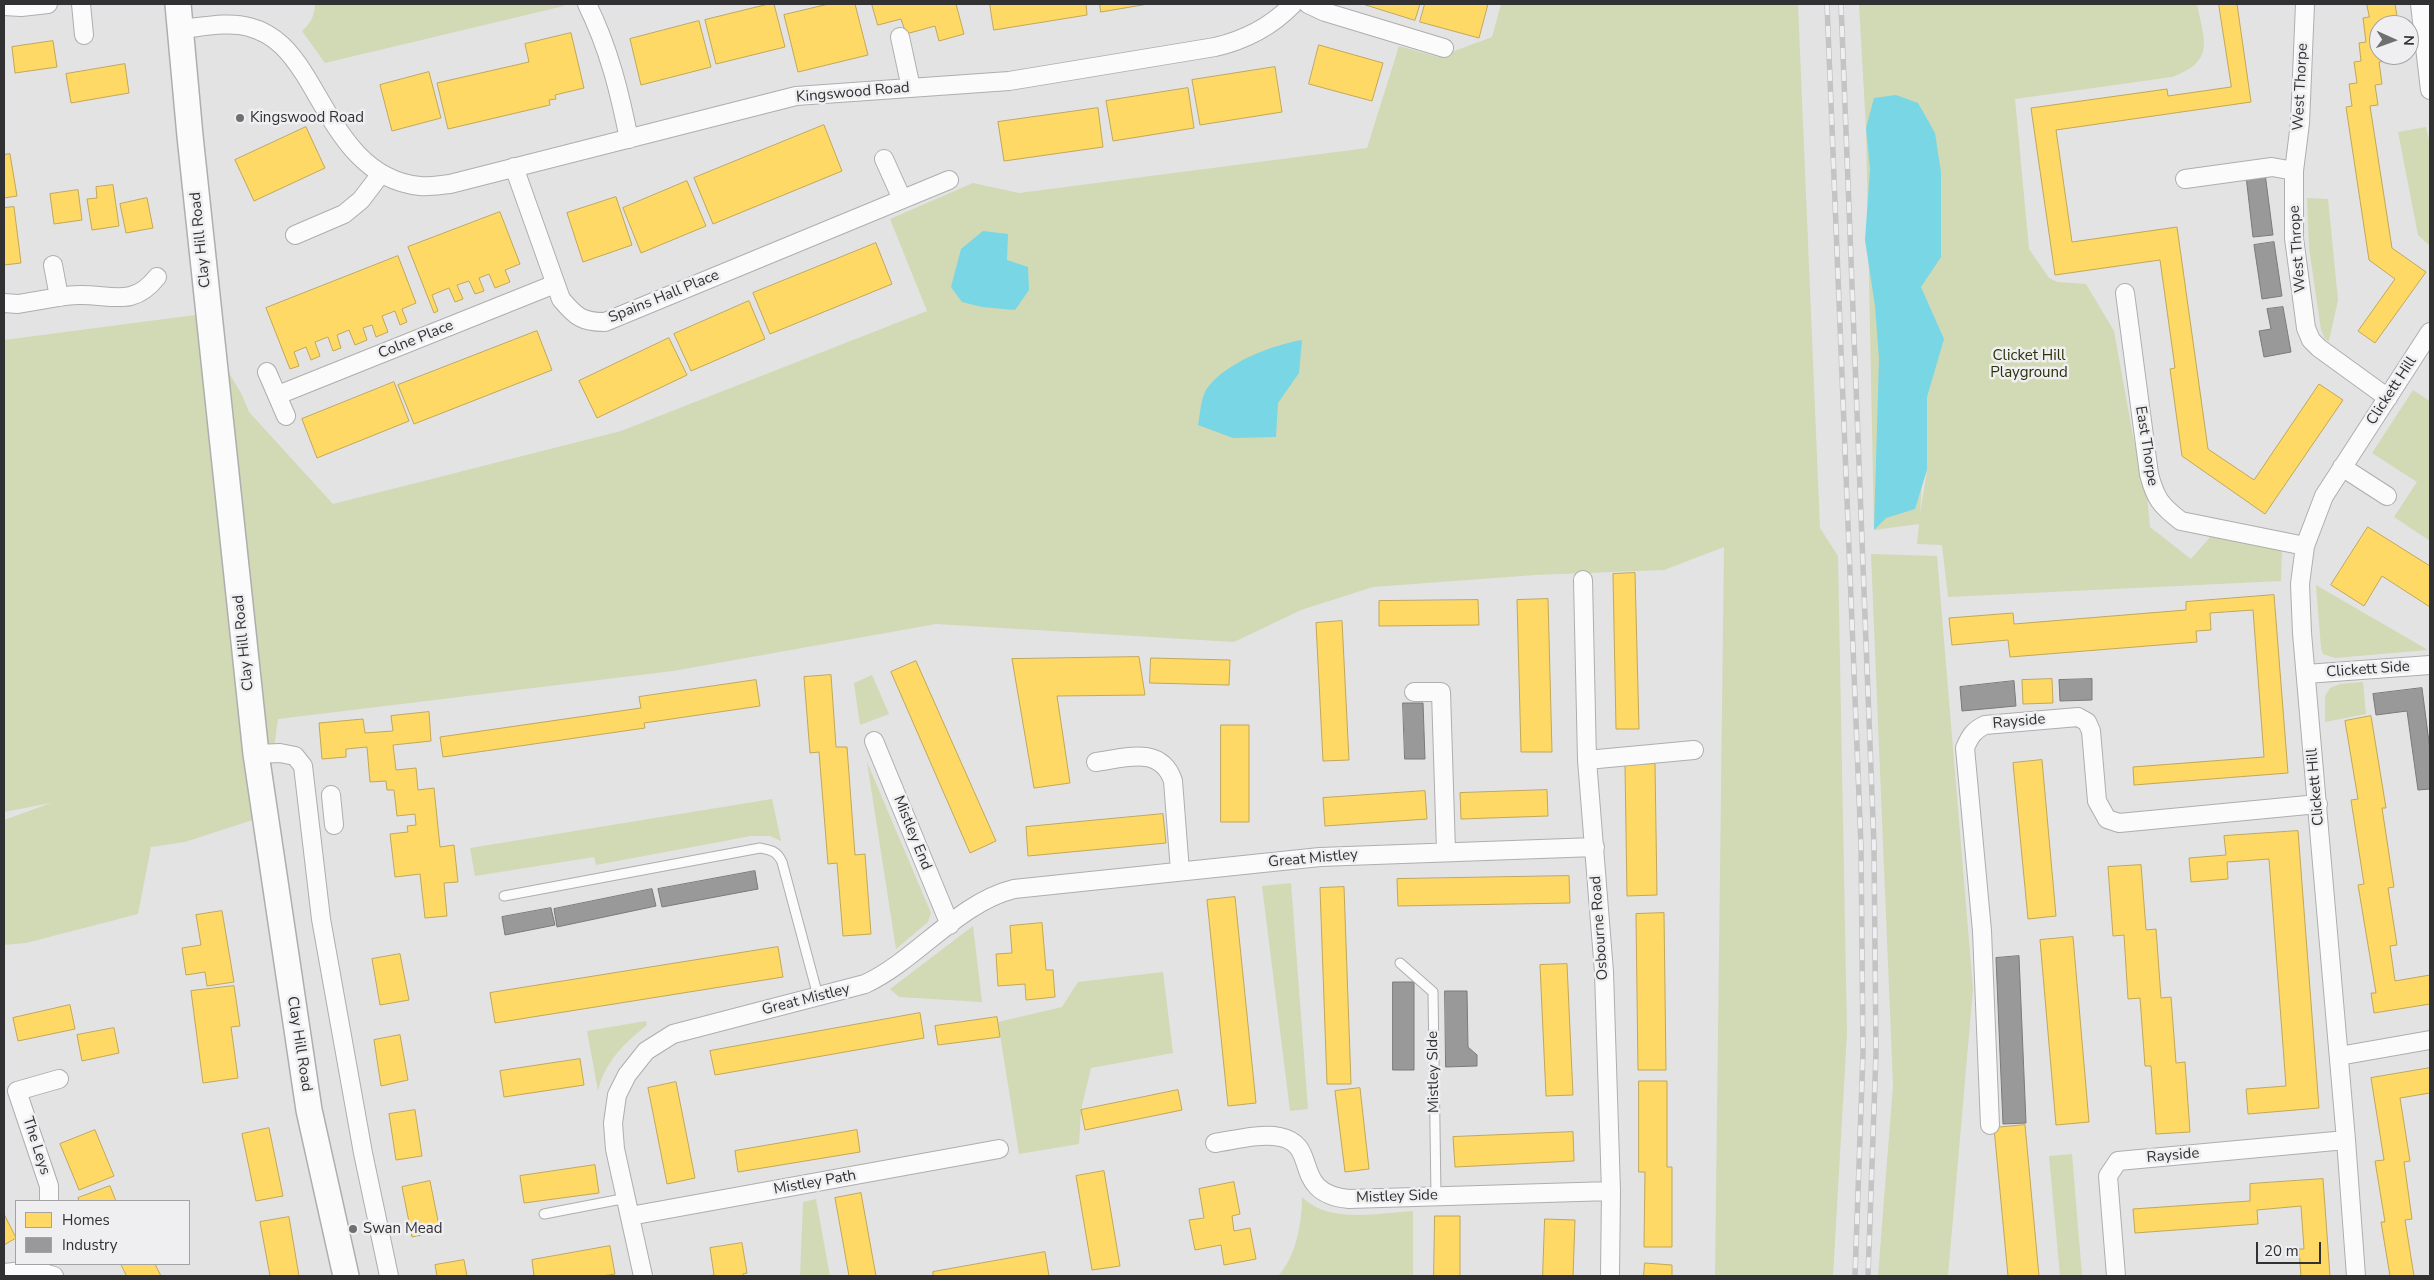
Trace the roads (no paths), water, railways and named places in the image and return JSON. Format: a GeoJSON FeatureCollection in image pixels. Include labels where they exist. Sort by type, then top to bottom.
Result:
{"type":"FeatureCollection","features":[{"type":"Feature","properties":{"kind":"street"},"geometry":{"type":"LineString","coordinates":[[4,6],[48,4]]}},
{"type":"Feature","properties":{"kind":"street"},"geometry":{"type":"LineString","coordinates":[[81,4],[84,35]]}},
{"type":"Feature","properties":{"kind":"street","name":"Clay Hill Road"},"geometry":{"type":"LineString","coordinates":[[178,4],[191,146],[256,754],[309,1110],[346,1276]]}},
{"type":"Feature","properties":{"kind":"street"},"geometry":{"type":"LineString","coordinates":[[587,4],[603,37],[616,74],[629,139]]}},
{"type":"Feature","properties":{"kind":"street","name":"Kingswood Road"},"geometry":{"type":"LineString","coordinates":[[181,29],[228,25],[248,26],[268,34],[284,45],[348,145],[363,162],[380,175],[421,186],[450,184],[796,96],[1009,81],[1215,47],[1235,42],[1261,30],[1283,15],[1292,4]]}},
{"type":"Feature","properties":{"kind":"street"},"geometry":{"type":"LineString","coordinates":[[1308,4],[1325,12],[1444,48]]}},
{"type":"Feature","properties":{"kind":"street","name":"West Thorpe"},"geometry":{"type":"LineString","coordinates":[[2294,171],[2300,122],[2305,4]]}},
{"type":"Feature","properties":{"kind":"street"},"geometry":{"type":"LineString","coordinates":[[2420,4],[2430,90]]}},
{"type":"Feature","properties":{"kind":"street"},"geometry":{"type":"LineString","coordinates":[[900,36],[911,88]]}},
{"type":"Feature","properties":{"kind":"street"},"geometry":{"type":"LineString","coordinates":[[884,158],[902,199]]}},
{"type":"Feature","properties":{"kind":"street","name":"Spains Hall Place"},"geometry":{"type":"LineString","coordinates":[[514,167],[561,299],[574,314],[588,322],[605,322],[949,180]]}},
{"type":"Feature","properties":{"kind":"street"},"geometry":{"type":"LineString","coordinates":[[2185,179],[2272,167],[2294,171]]}},
{"type":"Feature","properties":{"kind":"street","name":"West Thrope"},"geometry":{"type":"LineString","coordinates":[[2294,171],[2294,238],[2306,328],[2312,340],[2319,348],[2388,398]]}},
{"type":"Feature","properties":{"kind":"street"},"geometry":{"type":"LineString","coordinates":[[295,235],[344,214],[361,200],[380,175]]}},
{"type":"Feature","properties":{"kind":"street"},"geometry":{"type":"LineString","coordinates":[[53,266],[59,297]]}},
{"type":"Feature","properties":{"kind":"street"},"geometry":{"type":"LineString","coordinates":[[4,303],[18,304],[79,294],[115,298],[137,295],[148,288],[157,277]]}},
{"type":"Feature","properties":{"kind":"street","name":"Colne Place"},"geometry":{"type":"LineString","coordinates":[[278,395],[555,284]]}},
{"type":"Feature","properties":{"kind":"street","name":"East Thorpe"},"geometry":{"type":"LineString","coordinates":[[2124,293],[2148,474],[2154,494],[2165,509],[2181,521],[2305,546]]}},
{"type":"Feature","properties":{"kind":"street","name":"Clickett Hill"},"geometry":{"type":"LineString","coordinates":[[2356,1276],[2300,584],[2305,546],[2324,496],[2430,332]]}},
{"type":"Feature","properties":{"kind":"street"},"geometry":{"type":"LineString","coordinates":[[268,372],[286,416]]}},
{"type":"Feature","properties":{"kind":"street"},"geometry":{"type":"LineString","coordinates":[[2342,467],[2387,496]]}},
{"type":"Feature","properties":{"kind":"street","name":"Osbourne Road"},"geometry":{"type":"LineString","coordinates":[[1583,580],[1587,760],[1604,972],[1611,1191],[1610,1276]]}},
{"type":"Feature","properties":{"kind":"street","name":"Clickett Side"},"geometry":{"type":"LineString","coordinates":[[2306,674],[2430,665]]}},
{"type":"Feature","properties":{"kind":"street"},"geometry":{"type":"LineString","coordinates":[[1414,692],[1441,692],[1446,852]]}},
{"type":"Feature","properties":{"kind":"street","name":"Rayside"},"geometry":{"type":"LineString","coordinates":[[1990,1125],[1982,931],[1965,748],[1970,736],[1977,729],[1986,725],[2078,717],[2087,722],[2091,731],[2097,800],[2107,819],[2119,823],[2318,804]]}},
{"type":"Feature","properties":{"kind":"street","name":"Mistley End"},"geometry":{"type":"LineString","coordinates":[[874,741],[950,925]]}},
{"type":"Feature","properties":{"kind":"street"},"geometry":{"type":"LineString","coordinates":[[1587,760],[1694,750]]}},
{"type":"Feature","properties":{"kind":"street"},"geometry":{"type":"LineString","coordinates":[[256,754],[280,753],[294,756],[303,766],[321,920],[389,1276]]}},
{"type":"Feature","properties":{"kind":"street"},"geometry":{"type":"LineString","coordinates":[[1096,762],[1133,757],[1150,757],[1162,762],[1169,770],[1173,782],[1180,872]]}},
{"type":"Feature","properties":{"kind":"street"},"geometry":{"type":"LineString","coordinates":[[309,813],[333,810]]}},
{"type":"Feature","properties":{"kind":"street","name":"Great Mistley"},"geometry":{"type":"LineString","coordinates":[[643,1276],[615,1149],[613,1123],[617,1095],[627,1074],[646,1051],[673,1034],[818,996],[850,990],[886,974],[983,900],[1014,889],[1320,858],[1595,847]]}},
{"type":"Feature","properties":{"kind":"street"},"geometry":{"type":"LineString","coordinates":[[2339,1056],[2430,1040]]}},
{"type":"Feature","properties":{"kind":"street","name":"The Leys"},"geometry":{"type":"LineString","coordinates":[[49,1200],[49,1186],[10,1093],[59,1079]]}},
{"type":"Feature","properties":{"kind":"street","name":"Mistley Side"},"geometry":{"type":"LineString","coordinates":[[1215,1143],[1265,1136],[1291,1141],[1300,1149],[1314,1184],[1321,1192],[1334,1197],[1349,1199],[1611,1191]]}},
{"type":"Feature","properties":{"kind":"street","name":"Rayside"},"geometry":{"type":"LineString","coordinates":[[2116,1276],[2108,1176],[2118,1161],[2346,1140]]}},
{"type":"Feature","properties":{"kind":"street","name":"Mistley Path"},"geometry":{"type":"LineString","coordinates":[[630,1216],[999,1149]]}},
{"type":"Feature","properties":{"kind":"street"},"geometry":{"type":"LineString","coordinates":[[4,1273],[24,1270],[47,1271]]}},
{"type":"Feature","properties":{"kind":"lane"},"geometry":{"type":"LineString","coordinates":[[504,896],[760,848],[771,850],[778,854],[782,862],[818,996]]}},
{"type":"Feature","properties":{"kind":"lane","name":"Mistley SIde"},"geometry":{"type":"LineString","coordinates":[[1400,963],[1433,992],[1436,1196]]}},
{"type":"Feature","properties":{"kind":"lane"},"geometry":{"type":"LineString","coordinates":[[544,1214],[627,1198]]}},
{"type":"Feature","properties":{"kind":"water"},"geometry":{"type":"Polygon","coordinates":[[[1896,95],[1918,103],[1935,133],[1941,172],[1941,257],[1921,287],[1944,339],[1927,397],[1927,470],[1915,509],[1886,518],[1874,530],[1879,359],[1875,306],[1865,240],[1870,169],[1866,128],[1874,98],[1896,95]]]}},
{"type":"Feature","properties":{"kind":"water"},"geometry":{"type":"Polygon","coordinates":[[[983,231],[1008,234],[1007,260],[1028,267],[1029,290],[1015,310],[982,307],[962,302],[951,287],[961,249],[983,231]]]}},
{"type":"Feature","properties":{"kind":"water"},"geometry":{"type":"Polygon","coordinates":[[[1302,340],[1299,373],[1278,403],[1276,437],[1233,438],[1198,425],[1204,393],[1214,380],[1236,364],[1263,351],[1302,340]]]}},
{"type":"Feature","properties":{"kind":"railway"},"geometry":{"type":"LineString","coordinates":[[1827,4],[1861,846],[1863,1053],[1855,1276]]}},
{"type":"Feature","properties":{"kind":"railway"},"geometry":{"type":"LineString","coordinates":[[1841,4],[1874,846],[1876,1053],[1868,1276]]}},
{"type":"Feature","properties":{"kind":"place","name":"Kingswood Road"},"geometry":{"type":"Point","coordinates":[240,118]}},
{"type":"Feature","properties":{"kind":"place","name":"Swan Mead"},"geometry":{"type":"Point","coordinates":[353,1229]}},
{"type":"Feature","properties":{"kind":"park label","name":"Clicket Hill Playground"},"geometry":{"type":"Point","coordinates":[2029,364]}}]}
